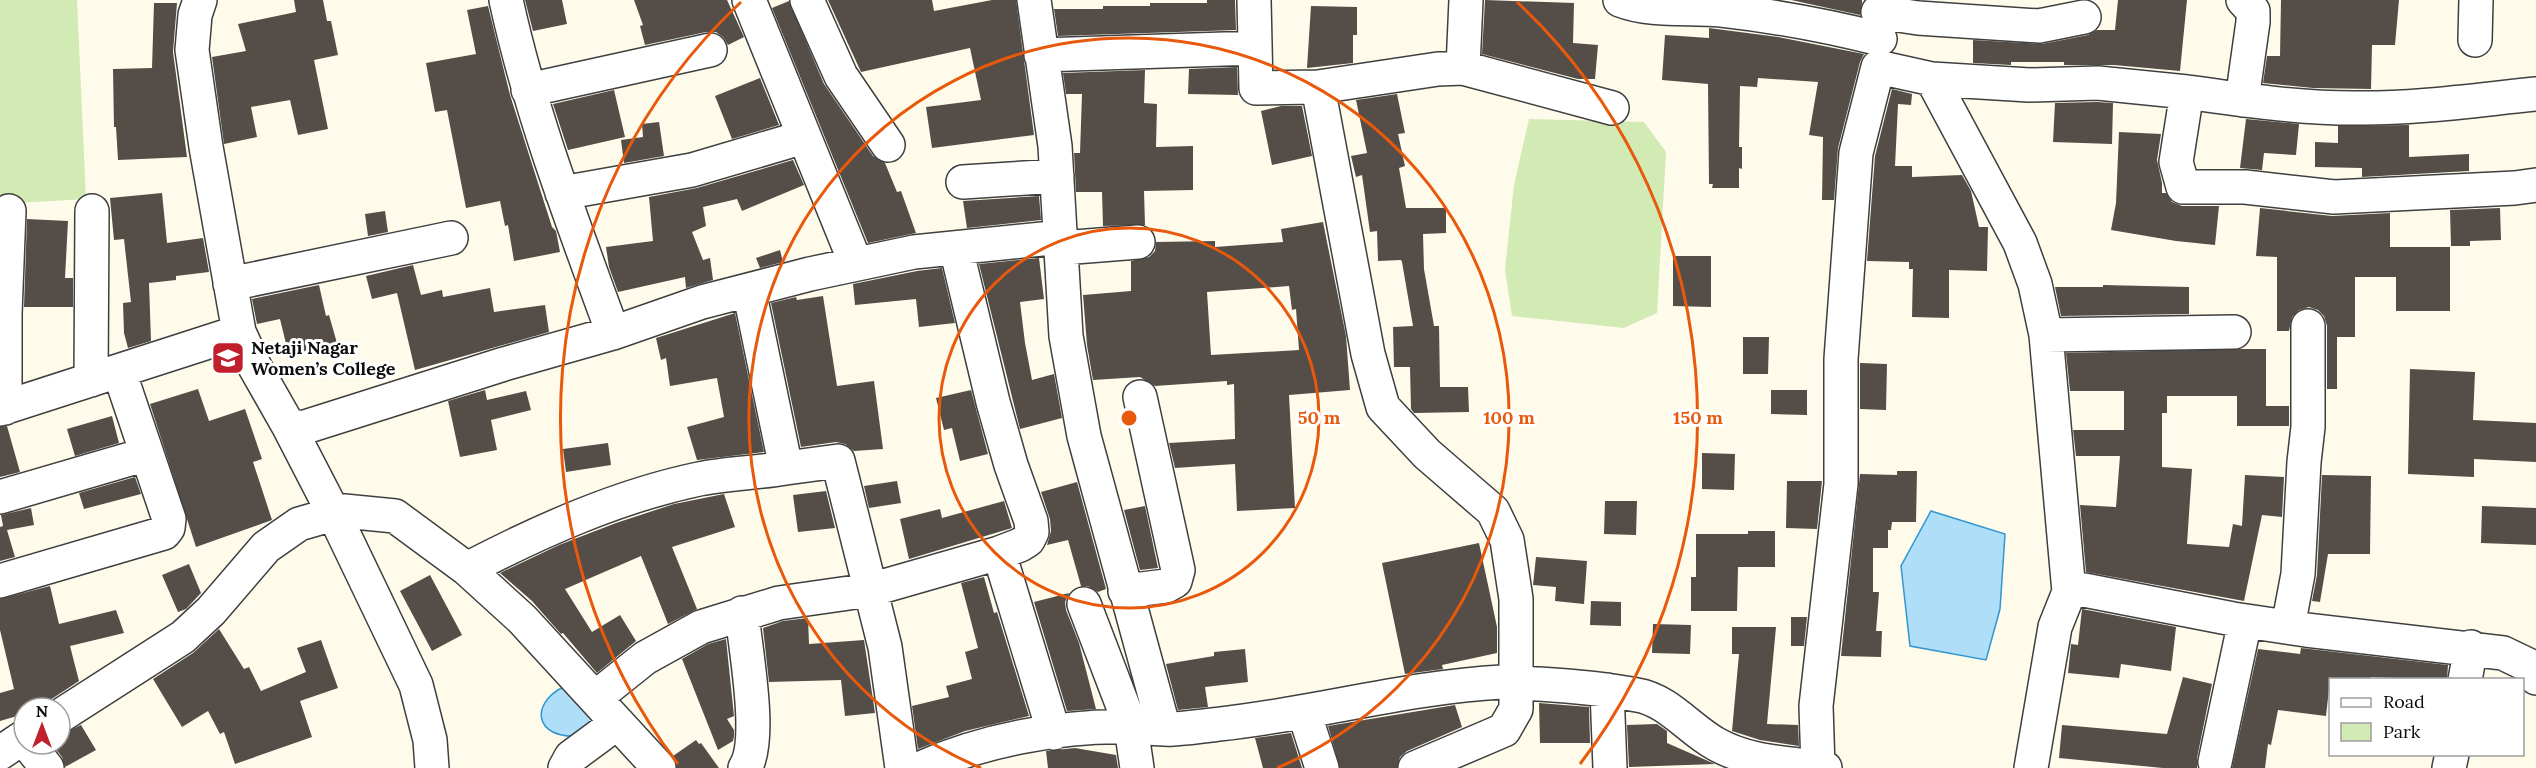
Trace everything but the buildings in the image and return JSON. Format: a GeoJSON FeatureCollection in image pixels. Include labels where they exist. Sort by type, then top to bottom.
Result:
{"type":"FeatureCollection","features":[{"type":"Feature","properties":{"kind":"street"},"geometry":{"type":"LineString","coordinates":[[200,0],[195,15],[192,50],[206,147],[239,332],[255,367],[334,514],[416,685],[430,740],[432,768]]}},
{"type":"Feature","properties":{"kind":"street"},"geometry":{"type":"LineString","coordinates":[[506,0],[528,90],[561,193],[614,333]]}},
{"type":"Feature","properties":{"kind":"street"},"geometry":{"type":"LineString","coordinates":[[749,0],[856,264]]}},
{"type":"Feature","properties":{"kind":"street"},"geometry":{"type":"LineString","coordinates":[[807,0],[841,76],[888,145]]}},
{"type":"Feature","properties":{"kind":"street"},"geometry":{"type":"LineString","coordinates":[[1034,0],[1057,176],[1066,336],[1084,436],[1125,591],[1153,681],[1164,729]]}},
{"type":"Feature","properties":{"kind":"street"},"geometry":{"type":"LineString","coordinates":[[1254,0],[1256,88],[1318,87],[1438,69],[1462,68],[1612,108]]}},
{"type":"Feature","properties":{"kind":"street"},"geometry":{"type":"LineString","coordinates":[[1462,68],[1466,0]]}},
{"type":"Feature","properties":{"kind":"street"},"geometry":{"type":"LineString","coordinates":[[1620,0],[1645,6],[1719,10],[1878,30],[1918,18],[2039,26],[2084,17]]}},
{"type":"Feature","properties":{"kind":"street"},"geometry":{"type":"LineString","coordinates":[[2242,100],[2253,22],[2253,11],[2243,0]]}},
{"type":"Feature","properties":{"kind":"street"},"geometry":{"type":"LineString","coordinates":[[2475,40],[2476,0]]}},
{"type":"Feature","properties":{"kind":"street"},"geometry":{"type":"LineString","coordinates":[[1878,30],[1932,79],[2020,243],[2036,284],[2046,334],[2069,592],[2055,627],[2031,768]]}},
{"type":"Feature","properties":{"kind":"street"},"geometry":{"type":"LineString","coordinates":[[921,768],[981,758],[1000,741],[1054,733],[1131,727],[1164,729],[1304,712],[1431,689],[1516,682],[1607,690],[1641,696],[1672,711],[1716,744],[1751,758],[1780,764],[1821,767],[1816,706],[1841,484],[1842,348],[1856,153],[1878,30]]}},
{"type":"Feature","properties":{"kind":"street"},"geometry":{"type":"LineString","coordinates":[[1041,55],[1255,48]]}},
{"type":"Feature","properties":{"kind":"street"},"geometry":{"type":"LineString","coordinates":[[528,90],[710,50]]}},
{"type":"Feature","properties":{"kind":"street"},"geometry":{"type":"LineString","coordinates":[[1932,79],[2029,85],[2098,83],[2187,92],[2287,106],[2356,108],[2422,105],[2536,94]]}},
{"type":"Feature","properties":{"kind":"street"},"geometry":{"type":"LineString","coordinates":[[1318,87],[1368,354],[1383,407],[1427,454],[1493,511],[1507,540],[1516,599],[1516,709],[1504,730],[1415,768]]}},
{"type":"Feature","properties":{"kind":"street"},"geometry":{"type":"LineString","coordinates":[[2187,92],[2176,162],[2183,187],[2245,187],[2334,197],[2536,185]]}},
{"type":"Feature","properties":{"kind":"street"},"geometry":{"type":"LineString","coordinates":[[561,193],[692,170],[804,137]]}},
{"type":"Feature","properties":{"kind":"street"},"geometry":{"type":"LineString","coordinates":[[963,182],[1057,176]]}},
{"type":"Feature","properties":{"kind":"street"},"geometry":{"type":"LineString","coordinates":[[9,211],[2,408],[239,332]]}},
{"type":"Feature","properties":{"kind":"street"},"geometry":{"type":"LineString","coordinates":[[0,581],[164,533],[168,528],[169,519],[147,454],[105,376],[92,211]]}},
{"type":"Feature","properties":{"kind":"street"},"geometry":{"type":"LineString","coordinates":[[230,284],[451,238]]}},
{"type":"Feature","properties":{"kind":"street"},"geometry":{"type":"LineString","coordinates":[[288,425],[302,428],[504,364],[614,333],[702,302],[856,264],[914,252],[956,248],[1062,242],[1138,242]]}},
{"type":"Feature","properties":{"kind":"street"},"geometry":{"type":"LineString","coordinates":[[595,698],[645,658],[701,627],[779,603],[870,590],[999,553],[1020,546],[1028,540],[1032,532],[1031,521],[1011,465],[993,402],[956,248]]}},
{"type":"Feature","properties":{"kind":"street"},"geometry":{"type":"LineString","coordinates":[[749,290],[786,468]]}},
{"type":"Feature","properties":{"kind":"street"},"geometry":{"type":"LineString","coordinates":[[2288,627],[2298,574],[2308,427],[2308,326]]}},
{"type":"Feature","properties":{"kind":"street"},"geometry":{"type":"LineString","coordinates":[[2046,334],[2234,332]]}},
{"type":"Feature","properties":{"kind":"street"},"geometry":{"type":"LineString","coordinates":[[1125,591],[1166,586],[1175,581],[1178,570],[1140,397]]}},
{"type":"Feature","properties":{"kind":"street"},"geometry":{"type":"LineString","coordinates":[[0,497],[147,454]]}},
{"type":"Feature","properties":{"kind":"street"},"geometry":{"type":"LineString","coordinates":[[467,569],[533,535],[590,512],[697,480],[838,461],[885,647],[902,768]]}},
{"type":"Feature","properties":{"kind":"street"},"geometry":{"type":"LineString","coordinates":[[72,708],[183,637],[211,611],[266,547],[299,524],[344,511],[395,516],[467,569],[522,620],[659,768]]}},
{"type":"Feature","properties":{"kind":"street"},"geometry":{"type":"LineString","coordinates":[[999,553],[1054,733]]}},
{"type":"Feature","properties":{"kind":"street"},"geometry":{"type":"LineString","coordinates":[[2069,592],[2084,590],[2245,621],[2470,647],[2503,653],[2528,665],[2536,678]]}},
{"type":"Feature","properties":{"kind":"street"},"geometry":{"type":"LineString","coordinates":[[1084,604],[1131,727],[1137,768]]}},
{"type":"Feature","properties":{"kind":"street"},"geometry":{"type":"LineString","coordinates":[[742,613],[753,723],[753,745],[745,768]]}},
{"type":"Feature","properties":{"kind":"street"},"geometry":{"type":"LineString","coordinates":[[2215,762],[2245,621]]}},
{"type":"Feature","properties":{"kind":"street"},"geometry":{"type":"LineString","coordinates":[[2465,678],[2470,647]]}},
{"type":"Feature","properties":{"kind":"street"},"geometry":{"type":"LineString","coordinates":[[1607,690],[1610,768]]}},
{"type":"Feature","properties":{"kind":"street"},"geometry":{"type":"LineString","coordinates":[[1304,712],[1322,768]]}},
{"type":"Feature","properties":{"kind":"street"},"geometry":{"type":"LineString","coordinates":[[565,768],[571,757],[617,723]]}},
{"type":"Feature","properties":{"kind":"street"},"geometry":{"type":"LineString","coordinates":[[35,756],[47,768]]}},
{"type":"Feature","properties":{"kind":"green space"},"geometry":{"type":"Polygon","coordinates":[[[0,0],[77,0],[86,199],[0,204],[0,0]]]}},
{"type":"Feature","properties":{"kind":"green space"},"geometry":{"type":"Polygon","coordinates":[[[1529,119],[1644,122],[1666,152],[1657,313],[1624,328],[1512,316],[1505,270],[1514,185],[1529,119]]]}},
{"type":"Feature","properties":{"kind":"water"},"geometry":{"type":"Polygon","coordinates":[[[1931,511],[2005,534],[2000,609],[1986,660],[1910,646],[1901,566],[1931,511]]]}},
{"type":"Feature","properties":{"kind":"water"},"geometry":{"type":"Polygon","coordinates":[[[563,687],[594,709],[592,722],[576,736],[552,732],[545,726],[542,719],[545,703],[552,694],[563,687]]]}},
{"type":"Feature","properties":{"kind":"place","name":"Netaji Nagar Women’s College"},"geometry":{"type":"Point","coordinates":[228,358]}}]}
